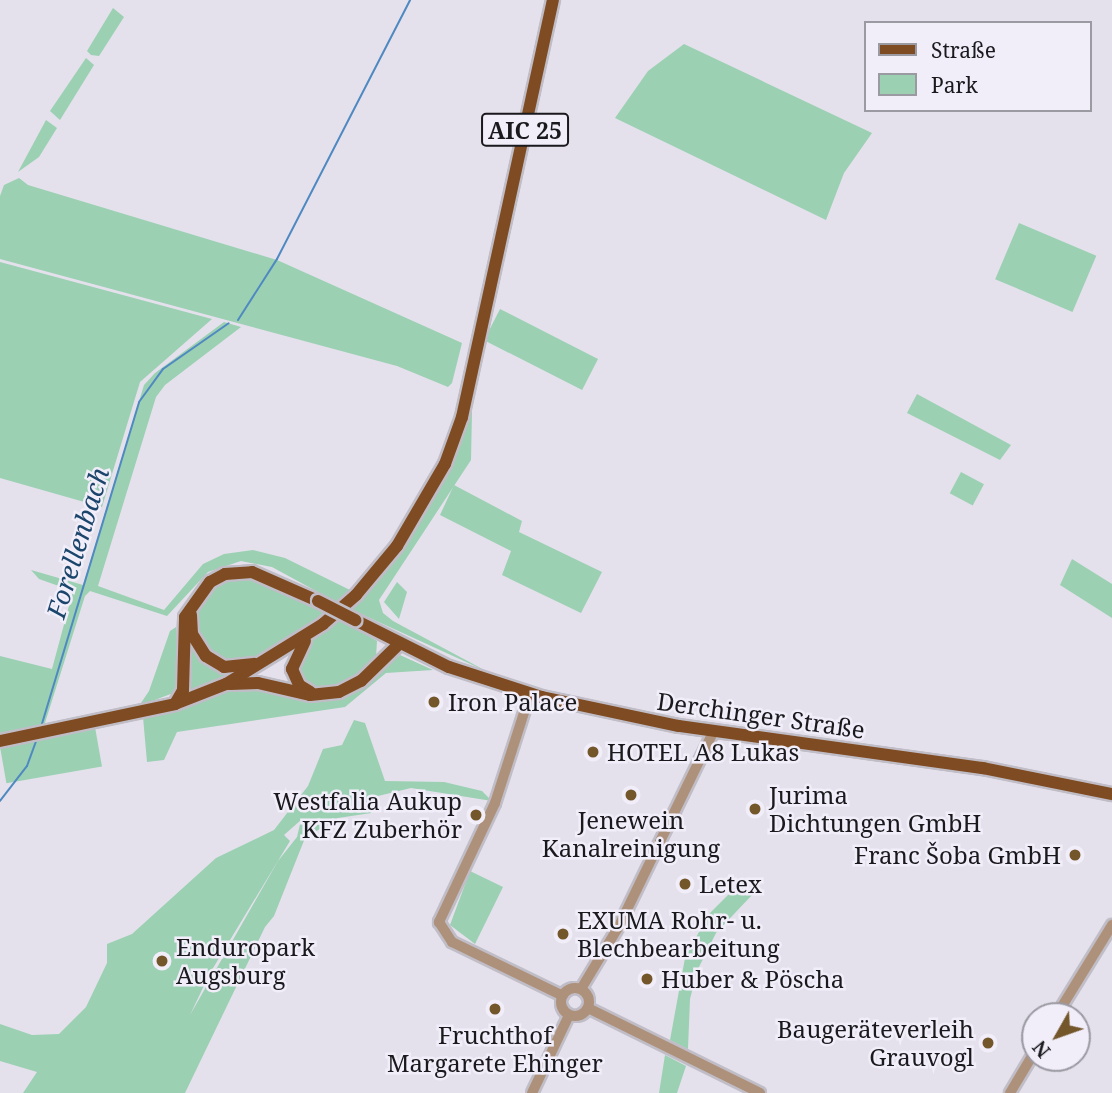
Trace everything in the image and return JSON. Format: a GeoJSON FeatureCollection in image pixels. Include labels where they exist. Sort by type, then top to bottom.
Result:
{"type":"FeatureCollection","features":[{"type":"Feature","properties":{"kind":"main road","name":"AIC 25"},"geometry":{"type":"LineString","coordinates":[[0,741],[175,704],[226,684],[308,636],[356,595],[397,546],[445,464],[479,349],[553,0]]}},
{"type":"Feature","properties":{"kind":"main road","name":"Derchinger Straße"},"geometry":{"type":"LineString","coordinates":[[187,627],[193,601],[217,578],[244,571],[276,579],[412,650],[480,679],[530,694],[713,732],[983,768],[1112,794]]}},
{"type":"Feature","properties":{"kind":"main road"},"geometry":{"type":"LineString","coordinates":[[187,627],[197,646],[218,664],[240,668],[268,661]]}},
{"type":"Feature","properties":{"kind":"main road"},"geometry":{"type":"LineString","coordinates":[[175,704],[183,690],[187,627]]}},
{"type":"Feature","properties":{"kind":"main road"},"geometry":{"type":"LineString","coordinates":[[308,636],[294,657],[292,670],[299,685],[317,694]]}},
{"type":"Feature","properties":{"kind":"main road"},"geometry":{"type":"LineString","coordinates":[[226,684],[258,683],[317,694],[350,687],[374,669],[394,641]]}},
{"type":"Feature","properties":{"kind":"street"},"geometry":{"type":"LineString","coordinates":[[530,694],[495,803],[439,922],[452,942],[563,996]]}},
{"type":"Feature","properties":{"kind":"street"},"geometry":{"type":"LineString","coordinates":[[581,989],[619,926],[713,732]]}},
{"type":"Feature","properties":{"kind":"street"},"geometry":{"type":"LineString","coordinates":[[1065,1002],[1112,925]]}},
{"type":"Feature","properties":{"kind":"street"},"geometry":{"type":"LineString","coordinates":[[581,989],[568,990],[563,996],[563,1009],[569,1015],[578,1016],[588,1008]]}},
{"type":"Feature","properties":{"kind":"street"},"geometry":{"type":"LineString","coordinates":[[581,989],[588,997],[588,1008]]}},
{"type":"Feature","properties":{"kind":"street"},"geometry":{"type":"LineString","coordinates":[[588,1008],[760,1093]]}},
{"type":"Feature","properties":{"kind":"street"},"geometry":{"type":"LineString","coordinates":[[532,1093],[569,1015]]}},
{"type":"Feature","properties":{"kind":"street"},"geometry":{"type":"LineString","coordinates":[[1010,1093],[1022,1072]]}},
{"type":"Feature","properties":{"kind":"green space"},"geometry":{"type":"Polygon","coordinates":[[[113,8],[124,17],[99,56],[91,55],[87,51],[113,8]]]}},
{"type":"Feature","properties":{"kind":"green space"},"geometry":{"type":"Polygon","coordinates":[[[684,44],[872,133],[844,173],[826,220],[615,118],[648,71],[684,44]]]}},
{"type":"Feature","properties":{"kind":"green space"},"geometry":{"type":"Polygon","coordinates":[[[86,58],[94,65],[60,120],[50,111],[86,58]]]}},
{"type":"Feature","properties":{"kind":"green space"},"geometry":{"type":"Polygon","coordinates":[[[46,120],[57,128],[39,157],[18,172],[46,120]]]}},
{"type":"Feature","properties":{"kind":"green space"},"geometry":{"type":"Polygon","coordinates":[[[19,178],[28,185],[277,260],[462,343],[452,383],[448,387],[397,366],[0,259],[0,196],[4,185],[19,178]]]}},
{"type":"Feature","properties":{"kind":"green space"},"geometry":{"type":"Polygon","coordinates":[[[1019,223],[1096,256],[1072,312],[995,279],[1019,223]]]}},
{"type":"Feature","properties":{"kind":"green space"},"geometry":{"type":"Polygon","coordinates":[[[0,262],[212,319],[140,382],[102,507],[0,478],[0,262]]]}},
{"type":"Feature","properties":{"kind":"green space"},"geometry":{"type":"Polygon","coordinates":[[[500,309],[598,359],[582,390],[484,340],[500,309]]]}},
{"type":"Feature","properties":{"kind":"green space"},"geometry":{"type":"Polygon","coordinates":[[[224,322],[241,327],[165,385],[156,397],[98,586],[164,610],[203,564],[224,554],[253,550],[285,558],[350,590],[338,603],[272,567],[241,561],[208,572],[167,616],[90,591],[85,596],[44,726],[0,735],[0,656],[52,669],[73,591],[39,579],[31,570],[83,585],[144,385],[155,373],[224,322]]]}},
{"type":"Feature","properties":{"kind":"green space"},"geometry":{"type":"Polygon","coordinates":[[[917,394],[1011,445],[1000,460],[907,413],[917,394]]]}},
{"type":"Feature","properties":{"kind":"green space"},"geometry":{"type":"Polygon","coordinates":[[[468,412],[472,412],[471,460],[379,600],[383,613],[393,621],[488,672],[348,608],[415,528],[443,479],[468,412]]]}},
{"type":"Feature","properties":{"kind":"green space"},"geometry":{"type":"Polygon","coordinates":[[[961,472],[984,484],[973,505],[950,493],[961,472]]]}},
{"type":"Feature","properties":{"kind":"green space"},"geometry":{"type":"Polygon","coordinates":[[[454,485],[522,521],[519,532],[602,572],[581,613],[502,575],[511,551],[440,515],[454,485]]]}},
{"type":"Feature","properties":{"kind":"green space"},"geometry":{"type":"Polygon","coordinates":[[[1072,559],[1112,584],[1112,618],[1060,585],[1072,559]]]}},
{"type":"Feature","properties":{"kind":"green space"},"geometry":{"type":"Polygon","coordinates":[[[252,576],[328,612],[262,656],[226,662],[211,654],[199,638],[197,608],[214,586],[227,579],[252,576]]]}},
{"type":"Feature","properties":{"kind":"green space"},"geometry":{"type":"Polygon","coordinates":[[[397,582],[407,592],[399,619],[384,602],[397,582]]]}},
{"type":"Feature","properties":{"kind":"green space"},"geometry":{"type":"Polygon","coordinates":[[[339,618],[377,641],[376,657],[361,675],[344,685],[316,689],[303,684],[295,669],[302,650],[339,618]]]}},
{"type":"Feature","properties":{"kind":"green space"},"geometry":{"type":"Polygon","coordinates":[[[176,627],[180,681],[176,692],[139,706],[149,691],[170,631],[176,627]]]}},
{"type":"Feature","properties":{"kind":"green space"},"geometry":{"type":"Polygon","coordinates":[[[187,633],[201,658],[236,674],[183,695],[187,633]]]}},
{"type":"Feature","properties":{"kind":"green space"},"geometry":{"type":"Polygon","coordinates":[[[400,655],[433,670],[386,673],[345,707],[177,732],[164,760],[147,762],[143,717],[248,686],[316,702],[336,700],[359,690],[400,655]]]}},
{"type":"Feature","properties":{"kind":"green space","name":"Enduropark Augsburg"},"geometry":{"type":"Polygon","coordinates":[[[354,720],[365,723],[385,781],[444,782],[482,791],[492,801],[411,788],[378,796],[371,813],[338,818],[305,838],[274,916],[265,927],[185,1093],[23,1093],[37,1072],[0,1061],[0,1024],[32,1035],[59,1034],[86,1007],[107,963],[107,944],[132,934],[216,858],[274,830],[308,786],[323,749],[342,745],[354,720]],[[301,820],[284,835],[290,841],[210,973],[190,1015],[278,861],[297,837],[301,820]]]}},
{"type":"Feature","properties":{"kind":"green space"},"geometry":{"type":"Polygon","coordinates":[[[95,727],[102,766],[6,783],[0,744],[95,727]]]}},
{"type":"Feature","properties":{"kind":"green space"},"geometry":{"type":"Polygon","coordinates":[[[470,871],[503,887],[475,944],[450,925],[470,871]]]}},
{"type":"Feature","properties":{"kind":"green space"},"geometry":{"type":"Polygon","coordinates":[[[742,881],[752,895],[716,933],[697,971],[690,999],[688,1049],[670,1040],[685,958],[708,915],[742,881]]]}},
{"type":"Feature","properties":{"kind":"green space"},"geometry":{"type":"Polygon","coordinates":[[[665,1055],[686,1066],[677,1093],[659,1093],[665,1055]]]}},
{"type":"Feature","properties":{"kind":"waterway","name":"Forellenbach"},"geometry":{"type":"LineString","coordinates":[[238,320],[277,259],[410,0]]}},
{"type":"Feature","properties":{"kind":"waterway","name":"Forellenbach"},"geometry":{"type":"LineString","coordinates":[[41,727],[139,402],[163,369],[229,323]]}},
{"type":"Feature","properties":{"kind":"waterway","name":"Forellenbach"},"geometry":{"type":"LineString","coordinates":[[0,801],[27,766],[37,739]]}},
{"type":"Feature","properties":{"kind":"place","name":"Iron Palace"},"geometry":{"type":"Point","coordinates":[434,702]}},
{"type":"Feature","properties":{"kind":"place","name":"HOTEL A8 Lukas"},"geometry":{"type":"Point","coordinates":[593,752]}},
{"type":"Feature","properties":{"kind":"place","name":"Jenewein Kanalreinigung"},"geometry":{"type":"Point","coordinates":[631,795]}},
{"type":"Feature","properties":{"kind":"place","name":"Jurima Dichtungen GmbH"},"geometry":{"type":"Point","coordinates":[755,809]}},
{"type":"Feature","properties":{"kind":"place","name":"Westfalia Aukup KFZ Zuberhör"},"geometry":{"type":"Point","coordinates":[476,815]}},
{"type":"Feature","properties":{"kind":"place","name":"Franc Šoba GmbH"},"geometry":{"type":"Point","coordinates":[1075,855]}},
{"type":"Feature","properties":{"kind":"place","name":"Letex"},"geometry":{"type":"Point","coordinates":[685,884]}},
{"type":"Feature","properties":{"kind":"place","name":"EXUMA Rohr- u. Blechbearbeitung"},"geometry":{"type":"Point","coordinates":[563,934]}},
{"type":"Feature","properties":{"kind":"place","name":"Enduropark Augsburg"},"geometry":{"type":"Point","coordinates":[162,961]}},
{"type":"Feature","properties":{"kind":"place","name":"Huber & Pöscha"},"geometry":{"type":"Point","coordinates":[647,979]}},
{"type":"Feature","properties":{"kind":"place","name":"Fruchthof Margarete Ehinger"},"geometry":{"type":"Point","coordinates":[495,1009]}},
{"type":"Feature","properties":{"kind":"place","name":"Baugeräteverleih Grauvogl"},"geometry":{"type":"Point","coordinates":[988,1043]}}]}
